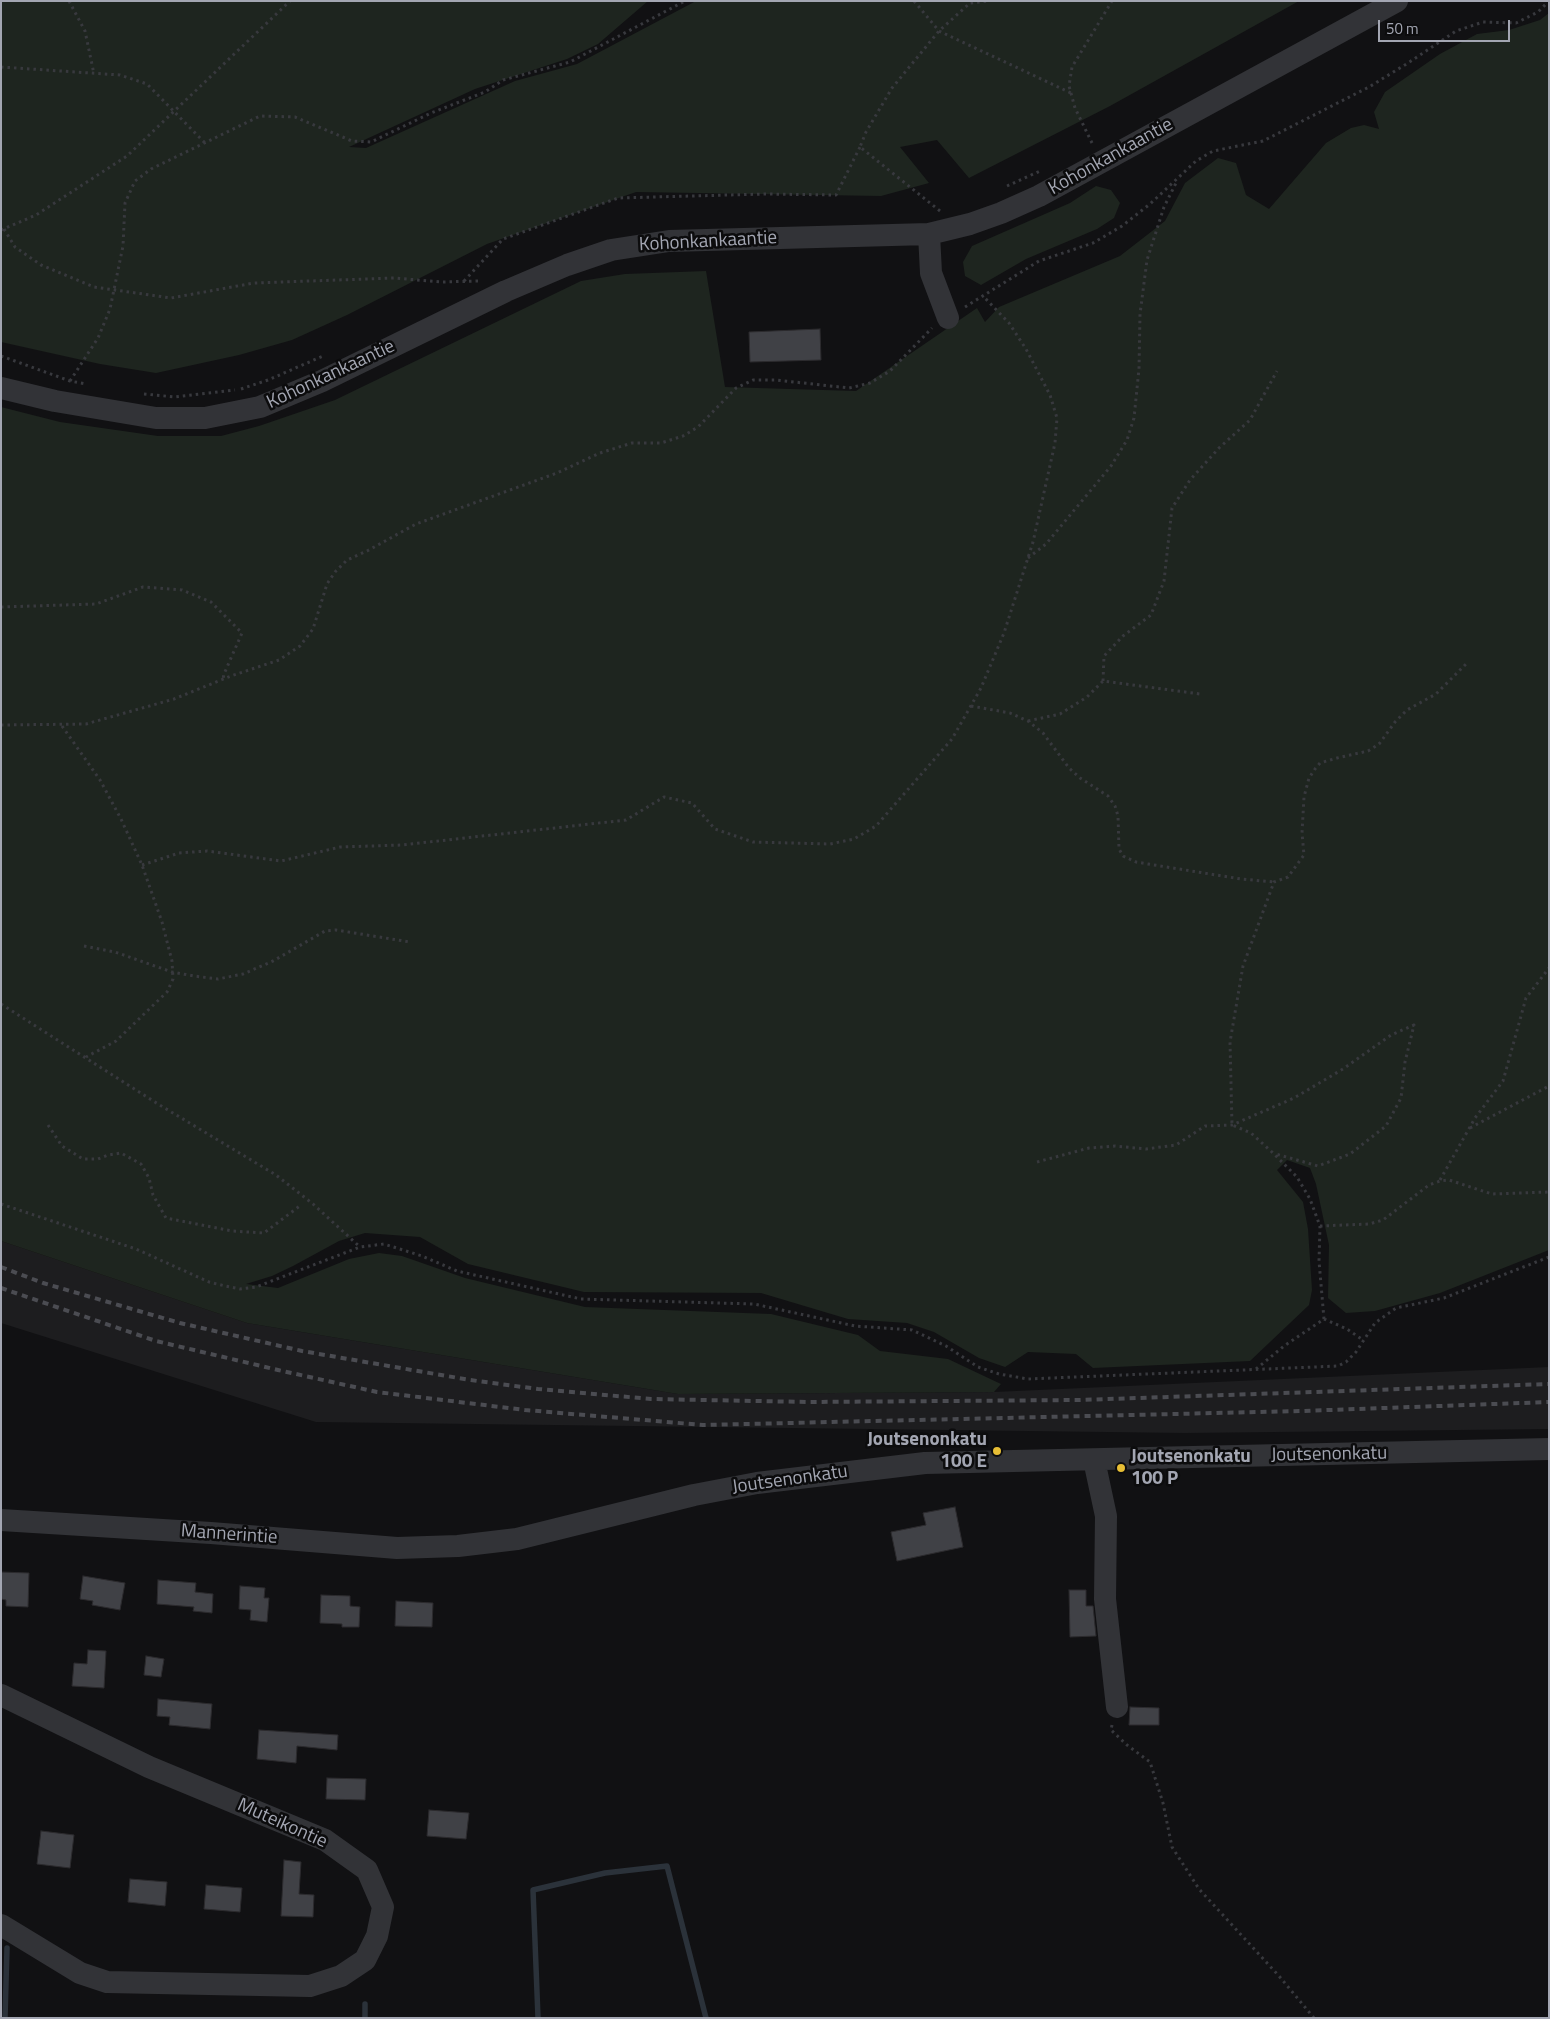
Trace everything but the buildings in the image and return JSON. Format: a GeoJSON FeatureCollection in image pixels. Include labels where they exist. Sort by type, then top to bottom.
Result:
{"type":"FeatureCollection","features":[{"type":"Feature","properties":{"kind":"street","name":"Kohonkankaantie"},"geometry":{"type":"LineString","coordinates":[[1,388],[55,401],[156,418],[205,418],[260,407],[322,381],[506,291],[567,265],[611,250],[669,241],[929,234],[970,224],[1039,196],[1397,1]]}},
{"type":"Feature","properties":{"kind":"street"},"geometry":{"type":"LineString","coordinates":[[929,234],[931,273],[948,318]]}},
{"type":"Feature","properties":{"kind":"street","name":"Joutsenonkatu"},"geometry":{"type":"LineString","coordinates":[[458,1546],[517,1539],[694,1495],[758,1483],[925,1463],[1549,1449]]}},
{"type":"Feature","properties":{"kind":"street"},"geometry":{"type":"LineString","coordinates":[[1094,1460],[1106,1516],[1105,1599],[1116,1707]]}},
{"type":"Feature","properties":{"kind":"street","name":"Mannerintie"},"geometry":{"type":"LineString","coordinates":[[1,1520],[211,1533],[396,1548],[458,1546]]}},
{"type":"Feature","properties":{"kind":"street","name":"Muteikontie"},"geometry":{"type":"LineString","coordinates":[[1,1695],[149,1768],[325,1840],[367,1870],[383,1907],[377,1936],[365,1960],[341,1976],[310,1986],[107,1982],[80,1973],[1,1925]]}},
{"type":"Feature","properties":{"kind":"path"},"geometry":{"type":"LineString","coordinates":[[69,1],[85,31],[94,74]]}},
{"type":"Feature","properties":{"kind":"path"},"geometry":{"type":"LineString","coordinates":[[290,1],[127,156],[36,216],[3,230],[15,247],[41,266],[94,288],[171,298],[254,282],[394,278],[480,281]]}},
{"type":"Feature","properties":{"kind":"path"},"geometry":{"type":"LineString","coordinates":[[70,381],[98,338],[110,309],[123,246],[125,203],[135,181],[151,169],[260,116],[294,117],[352,141],[371,142],[431,113],[485,92],[503,80],[570,62],[686,1]]}},
{"type":"Feature","properties":{"kind":"path"},"geometry":{"type":"LineString","coordinates":[[914,1],[939,31],[1071,93]]}},
{"type":"Feature","properties":{"kind":"path"},"geometry":{"type":"LineString","coordinates":[[463,281],[503,239],[618,198],[765,194],[836,195],[866,132],[892,88],[939,31],[970,3],[988,1]]}},
{"type":"Feature","properties":{"kind":"path"},"geometry":{"type":"LineString","coordinates":[[1092,143],[1075,108],[1071,93],[1072,68],[1112,1]]}},
{"type":"Feature","properties":{"kind":"path"},"geometry":{"type":"LineString","coordinates":[[1,725],[86,724],[156,704],[279,660],[300,646],[313,629],[327,584],[335,572],[347,560],[368,551],[416,524],[557,472],[600,453],[632,444],[661,444],[683,436],[698,426],[736,388],[753,380],[776,380],[849,388],[870,383],[890,371],[927,332],[1039,261],[1093,244],[1122,226],[1150,204],[1196,161],[1213,151],[1263,140],[1369,87],[1456,31],[1483,22],[1516,23],[1538,12],[1548,1]]}},
{"type":"Feature","properties":{"kind":"path"},"geometry":{"type":"LineString","coordinates":[[1,67],[120,75],[147,84],[205,143]]}},
{"type":"Feature","properties":{"kind":"path"},"geometry":{"type":"LineString","coordinates":[[860,147],[940,211]]}},
{"type":"Feature","properties":{"kind":"path"},"geometry":{"type":"LineString","coordinates":[[1028,558],[1046,544],[1111,466],[1127,440],[1134,418],[1139,369],[1140,314],[1147,260],[1164,207],[1178,178]]}},
{"type":"Feature","properties":{"kind":"path"},"geometry":{"type":"LineString","coordinates":[[142,865],[179,853],[206,851],[281,861],[340,847],[402,845],[458,840],[626,820],[664,798],[692,803],[715,829],[753,842],[830,844],[854,840],[876,826],[952,739],[981,688],[1004,633],[1033,542],[1055,444],[1057,418],[1050,395],[1026,349],[1009,323],[983,296]]}},
{"type":"Feature","properties":{"kind":"path"},"geometry":{"type":"LineString","coordinates":[[1028,721],[1060,714],[1087,696],[1103,681],[1104,656],[1124,636],[1151,615],[1164,581],[1172,508],[1190,480],[1219,448],[1250,420],[1277,371]]}},
{"type":"Feature","properties":{"kind":"path"},"geometry":{"type":"LineString","coordinates":[[1,607],[96,604],[143,587],[182,590],[211,602],[242,633],[223,679]]}},
{"type":"Feature","properties":{"kind":"path"},"geometry":{"type":"LineString","coordinates":[[971,706],[1010,713],[1028,721],[1044,733],[1068,768],[1108,796],[1117,811],[1119,849],[1123,856],[1136,862],[1241,879],[1274,882],[1288,876],[1304,855],[1302,833],[1304,797],[1309,778],[1315,769],[1320,764],[1368,751],[1380,744],[1395,722],[1407,710],[1436,694],[1468,662]]}},
{"type":"Feature","properties":{"kind":"path"},"geometry":{"type":"LineString","coordinates":[[1103,681],[1200,694]]}},
{"type":"Feature","properties":{"kind":"path"},"geometry":{"type":"LineString","coordinates":[[62,725],[104,788],[121,818],[142,865],[162,922],[172,961],[172,979],[167,992],[116,1041],[86,1057]]}},
{"type":"Feature","properties":{"kind":"path"},"geometry":{"type":"LineString","coordinates":[[1232,1125],[1230,1042],[1234,1015],[1243,966],[1274,882]]}},
{"type":"Feature","properties":{"kind":"path"},"geometry":{"type":"LineString","coordinates":[[84,946],[115,952],[172,972],[218,979],[244,974],[273,962],[325,931],[410,942]]}},
{"type":"Feature","properties":{"kind":"path"},"geometry":{"type":"LineString","coordinates":[[1440,1181],[1468,1129],[1503,1080],[1526,998],[1549,968]]}},
{"type":"Feature","properties":{"kind":"path"},"geometry":{"type":"LineString","coordinates":[[1,1004],[158,1104],[276,1175],[313,1204],[360,1247]]}},
{"type":"Feature","properties":{"kind":"path"},"geometry":{"type":"LineString","coordinates":[[1037,1162],[1089,1148],[1115,1146],[1146,1149],[1176,1145],[1205,1126],[1232,1125],[1294,1098],[1343,1069],[1392,1035],[1414,1025],[1405,1062],[1401,1098],[1386,1126],[1350,1154],[1318,1166],[1274,1153]]}},
{"type":"Feature","properties":{"kind":"path"},"geometry":{"type":"LineString","coordinates":[[1468,1129],[1549,1086]]}},
{"type":"Feature","properties":{"kind":"path"},"geometry":{"type":"LineString","coordinates":[[48,1125],[62,1146],[84,1159],[98,1159],[108,1155],[121,1154],[141,1164],[153,1195],[166,1218],[232,1231],[264,1233],[301,1205]]}},
{"type":"Feature","properties":{"kind":"path"},"geometry":{"type":"LineString","coordinates":[[1232,1125],[1250,1133],[1274,1153],[1296,1177],[1310,1199],[1320,1226],[1318,1261],[1324,1319]]}},
{"type":"Feature","properties":{"kind":"path"},"geometry":{"type":"LineString","coordinates":[[1320,1226],[1369,1224],[1383,1220],[1429,1185],[1440,1181],[1449,1180],[1492,1194],[1549,1192]]}},
{"type":"Feature","properties":{"kind":"path"},"geometry":{"type":"LineString","coordinates":[[1,1204],[136,1249],[209,1282],[240,1289],[256,1287],[360,1247],[384,1244],[422,1256],[457,1271],[581,1299],[754,1304],[855,1326],[912,1330],[938,1341],[978,1367],[999,1374],[1028,1379],[1338,1366],[1346,1362],[1356,1352],[1375,1323],[1396,1308],[1444,1298],[1549,1257]]}},
{"type":"Feature","properties":{"kind":"path"},"geometry":{"type":"LineString","coordinates":[[1256,1370],[1284,1346],[1324,1319]]}},
{"type":"Feature","properties":{"kind":"path"},"geometry":{"type":"LineString","coordinates":[[1324,1319],[1347,1329],[1363,1340]]}},
{"type":"Feature","properties":{"kind":"path"},"geometry":{"type":"LineString","coordinates":[[1116,1707],[1111,1730],[1150,1762],[1175,1853],[1199,1889],[1279,1976],[1314,2018]]}},
{"type":"Feature","properties":{"kind":"shaded area"},"geometry":{"type":"Polygon","coordinates":[[[1,1],[648,1],[598,44],[567,59],[475,89],[349,147],[366,148],[515,81],[577,64],[696,1],[1299,1],[1110,106],[969,178],[937,140],[900,147],[929,183],[881,196],[636,192],[487,244],[347,315],[292,340],[239,355],[156,373],[100,364],[1,342],[1,1]]]}},
{"type":"Feature","properties":{"kind":"shaded area"},"geometry":{"type":"Polygon","coordinates":[[[1549,13],[1549,1250],[1440,1293],[1375,1311],[1346,1313],[1328,1298],[1329,1245],[1316,1184],[1310,1168],[1287,1160],[1277,1170],[1303,1202],[1308,1229],[1312,1290],[1309,1305],[1250,1361],[1093,1368],[1076,1354],[1028,1352],[1005,1367],[979,1358],[934,1332],[907,1323],[848,1319],[761,1293],[584,1292],[468,1264],[420,1237],[365,1233],[339,1241],[272,1276],[246,1284],[278,1288],[349,1259],[379,1253],[402,1256],[465,1278],[585,1307],[771,1314],[858,1335],[880,1351],[948,1359],[1001,1384],[994,1392],[678,1394],[247,1323],[1,1241],[1,407],[60,422],[158,436],[221,436],[259,426],[335,400],[581,281],[625,274],[706,271],[725,387],[856,391],[977,308],[985,322],[999,307],[1120,256],[1165,221],[1185,183],[1218,158],[1236,163],[1246,195],[1269,209],[1326,143],[1351,128],[1364,125],[1379,129],[1374,112],[1385,92],[1440,54],[1477,34],[1509,30],[1540,20],[1549,13]]]}},
{"type":"Feature","properties":{"kind":"shaded area"},"geometry":{"type":"Polygon","coordinates":[[[1096,186],[1111,190],[1120,203],[1114,218],[1097,229],[1026,259],[981,285],[965,276],[963,262],[972,246],[1070,203],[1096,186]]]}},
{"type":"Feature","properties":{"kind":"shaded area"},"geometry":{"type":"Polygon","coordinates":[[[1,1241],[247,1323],[678,1394],[994,1392],[1549,1367],[1549,1429],[1185,1433],[316,1422],[1,1323],[1,1241]]]}},
{"type":"Feature","properties":{"kind":"waterway"},"geometry":{"type":"LineString","coordinates":[[538,2018],[533,1890],[605,1873],[667,1866],[706,2018]]}},
{"type":"Feature","properties":{"kind":"waterway"},"geometry":{"type":"LineString","coordinates":[[5,2018],[7,1948]]}},
{"type":"Feature","properties":{"kind":"waterway"},"geometry":{"type":"LineString","coordinates":[[365,2004],[365,2018]]}},
{"type":"Feature","properties":{"kind":"railway"},"geometry":{"type":"LineString","coordinates":[[1,1267],[43,1283],[180,1323],[302,1351],[470,1380],[538,1389],[651,1399],[810,1402],[1079,1400],[1549,1384]]}},
{"type":"Feature","properties":{"kind":"railway"},"geometry":{"type":"LineString","coordinates":[[1,1288],[156,1341],[377,1392],[525,1410],[703,1425],[1302,1411],[1549,1402]]}},
{"type":"Feature","properties":{"kind":"place","name":"Joutsenonkatu 100 E"},"geometry":{"type":"Point","coordinates":[997,1451]}},
{"type":"Feature","properties":{"kind":"place","name":"Joutsenonkatu 100 P"},"geometry":{"type":"Point","coordinates":[1121,1468]}}]}
